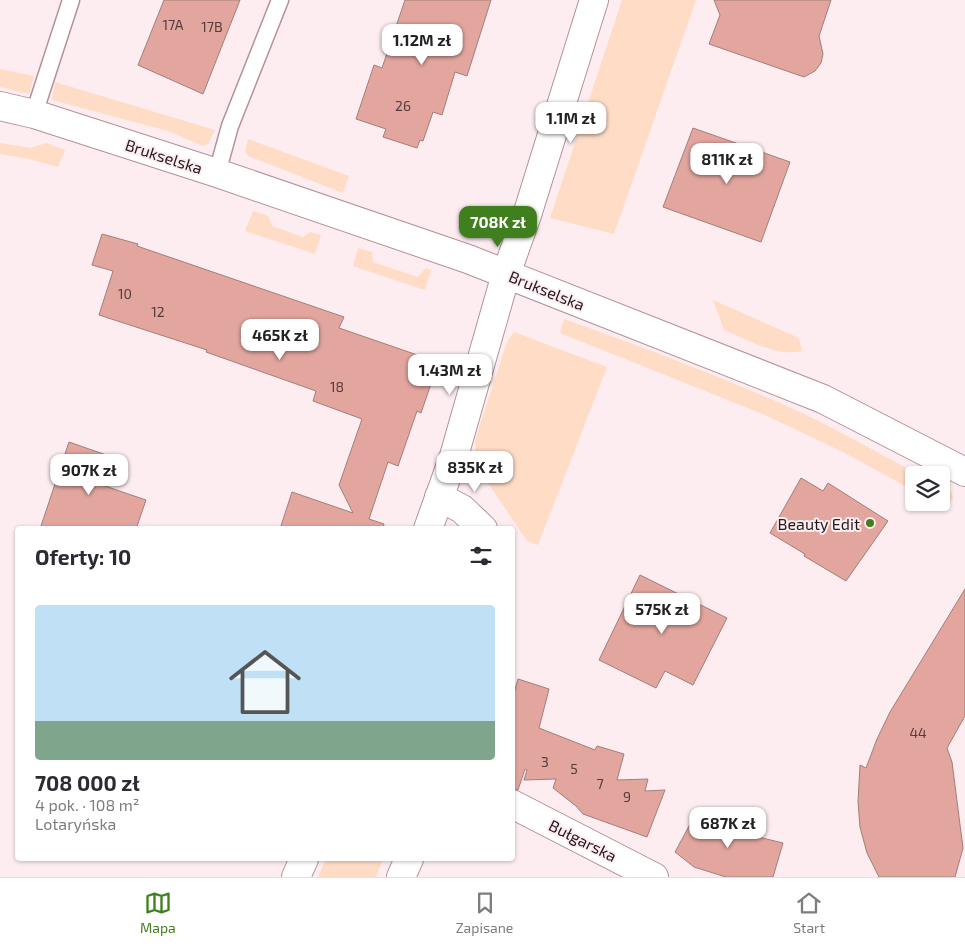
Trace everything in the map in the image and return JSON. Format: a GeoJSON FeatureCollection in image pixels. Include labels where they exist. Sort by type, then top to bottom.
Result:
{"type":"FeatureCollection","features":[{"type":"Feature","properties":{"kind":"street"},"geometry":{"type":"LineString","coordinates":[[429,526],[454,456],[506,274],[527,215],[594,0]]}},
{"type":"Feature","properties":{"kind":"street","name":"Brukselska"},"geometry":{"type":"LineString","coordinates":[[0,106],[34,114],[217,173],[459,256],[823,400],[965,472]]}},
{"type":"Feature","properties":{"kind":"street"},"geometry":{"type":"LineString","coordinates":[[439,497],[462,509],[480,526]]}},
{"type":"Feature","properties":{"kind":"street","name":"Bułgarska"},"geometry":{"type":"LineString","coordinates":[[515,806],[654,877]]}},
{"type":"Feature","properties":{"kind":"street"},"geometry":{"type":"LineString","coordinates":[[296,877],[303,861]]}},
{"type":"Feature","properties":{"kind":"street"},"geometry":{"type":"LineString","coordinates":[[401,877],[407,861]]}},
{"type":"Feature","properties":{"kind":"lane"},"geometry":{"type":"LineString","coordinates":[[34,114],[71,0]]}},
{"type":"Feature","properties":{"kind":"lane"},"geometry":{"type":"LineString","coordinates":[[217,173],[230,126],[280,0]]}},
{"type":"Feature","properties":{"kind":"shaded area"},"geometry":{"type":"Polygon","coordinates":[[[622,0],[696,0],[614,234],[550,218],[622,0]]]}},
{"type":"Feature","properties":{"kind":"shaded area"},"geometry":{"type":"Polygon","coordinates":[[[0,69],[34,76],[29,94],[0,87],[0,69]]]}},
{"type":"Feature","properties":{"kind":"shaded area"},"geometry":{"type":"Polygon","coordinates":[[[55,82],[215,130],[208,144],[203,146],[168,131],[52,100],[55,82]]]}},
{"type":"Feature","properties":{"kind":"shaded area"},"geometry":{"type":"Polygon","coordinates":[[[248,139],[349,176],[343,193],[248,156],[245,150],[248,139]]]}},
{"type":"Feature","properties":{"kind":"shaded area"},"geometry":{"type":"Polygon","coordinates":[[[0,143],[31,148],[46,143],[65,150],[58,167],[25,158],[0,154],[0,143]]]}},
{"type":"Feature","properties":{"kind":"shaded area"},"geometry":{"type":"Polygon","coordinates":[[[253,211],[268,216],[272,226],[303,237],[310,232],[321,235],[315,254],[245,231],[253,211]]]}},
{"type":"Feature","properties":{"kind":"shaded area"},"geometry":{"type":"Polygon","coordinates":[[[358,248],[372,252],[373,262],[418,277],[426,268],[431,270],[425,290],[353,266],[358,248]]]}},
{"type":"Feature","properties":{"kind":"shaded area"},"geometry":{"type":"Polygon","coordinates":[[[713,300],[799,338],[802,351],[782,352],[772,350],[724,330],[713,300]]]}},
{"type":"Feature","properties":{"kind":"shaded area"},"geometry":{"type":"Polygon","coordinates":[[[564,319],[700,370],[780,403],[905,467],[905,486],[845,453],[765,415],[560,333],[564,319]]]}},
{"type":"Feature","properties":{"kind":"shaded area"},"geometry":{"type":"Polygon","coordinates":[[[514,332],[607,367],[538,545],[527,541],[480,471],[476,457],[475,440],[507,342],[514,332]]]}},
{"type":"Feature","properties":{"kind":"shaded area"},"geometry":{"type":"Polygon","coordinates":[[[950,492],[952,493],[953,499],[950,501],[950,492]]]}},
{"type":"Feature","properties":{"kind":"shaded area"},"geometry":{"type":"Polygon","coordinates":[[[325,861],[382,861],[376,877],[318,877],[325,861]]]}},
{"type":"Feature","properties":{"kind":"building"},"geometry":{"type":"Polygon","coordinates":[[[164,0],[240,0],[203,94],[138,65],[164,0]]]}},
{"type":"Feature","properties":{"kind":"building"},"geometry":{"type":"Polygon","coordinates":[[[405,0],[491,0],[467,76],[455,72],[442,115],[433,112],[423,141],[420,140],[417,148],[383,137],[386,129],[356,119],[374,65],[382,68],[405,0]]]}},
{"type":"Feature","properties":{"kind":"building"},"geometry":{"type":"Polygon","coordinates":[[[714,0],[831,0],[819,36],[823,54],[821,63],[815,71],[804,77],[709,44],[720,15],[714,0]]]}},
{"type":"Feature","properties":{"kind":"building"},"geometry":{"type":"Polygon","coordinates":[[[693,128],[790,162],[761,242],[663,207],[693,128]]]}},
{"type":"Feature","properties":{"kind":"building"},"geometry":{"type":"Polygon","coordinates":[[[102,234],[138,244],[137,246],[344,317],[339,328],[429,359],[423,375],[433,378],[421,413],[417,411],[398,466],[388,462],[369,519],[384,524],[384,526],[281,526],[292,492],[353,513],[339,485],[362,419],[313,401],[316,391],[206,352],[207,350],[99,315],[113,271],[92,265],[102,234]]]}},
{"type":"Feature","properties":{"kind":"building"},"geometry":{"type":"Polygon","coordinates":[[[69,442],[112,457],[102,485],[146,500],[137,526],[41,526],[69,442]]]}},
{"type":"Feature","properties":{"kind":"building"},"geometry":{"type":"Polygon","coordinates":[[[801,478],[823,491],[828,483],[888,521],[846,581],[770,533],[801,478]]]}},
{"type":"Feature","properties":{"kind":"building"},"geometry":{"type":"Polygon","coordinates":[[[640,575],[727,618],[693,685],[665,671],[656,688],[599,660],[640,575]]]}},
{"type":"Feature","properties":{"kind":"building"},"geometry":{"type":"Polygon","coordinates":[[[965,589],[965,716],[947,748],[952,762],[963,848],[955,877],[879,877],[867,853],[860,827],[858,802],[860,765],[866,768],[890,712],[965,589]]]}},
{"type":"Feature","properties":{"kind":"building"},"geometry":{"type":"Polygon","coordinates":[[[518,679],[549,689],[539,728],[595,750],[597,746],[624,754],[617,780],[648,779],[645,791],[665,790],[647,837],[583,814],[553,788],[556,779],[524,780],[527,770],[525,769],[518,790],[515,790],[515,690],[518,679]]]}},
{"type":"Feature","properties":{"kind":"building"},"geometry":{"type":"Polygon","coordinates":[[[729,816],[727,823],[755,831],[754,836],[783,843],[773,877],[726,877],[694,867],[675,852],[694,817],[729,816]]]}},
{"type":"Feature","properties":{"kind":"place","name":"Beauty Edit"},"geometry":{"type":"Point","coordinates":[870,523]}}]}
